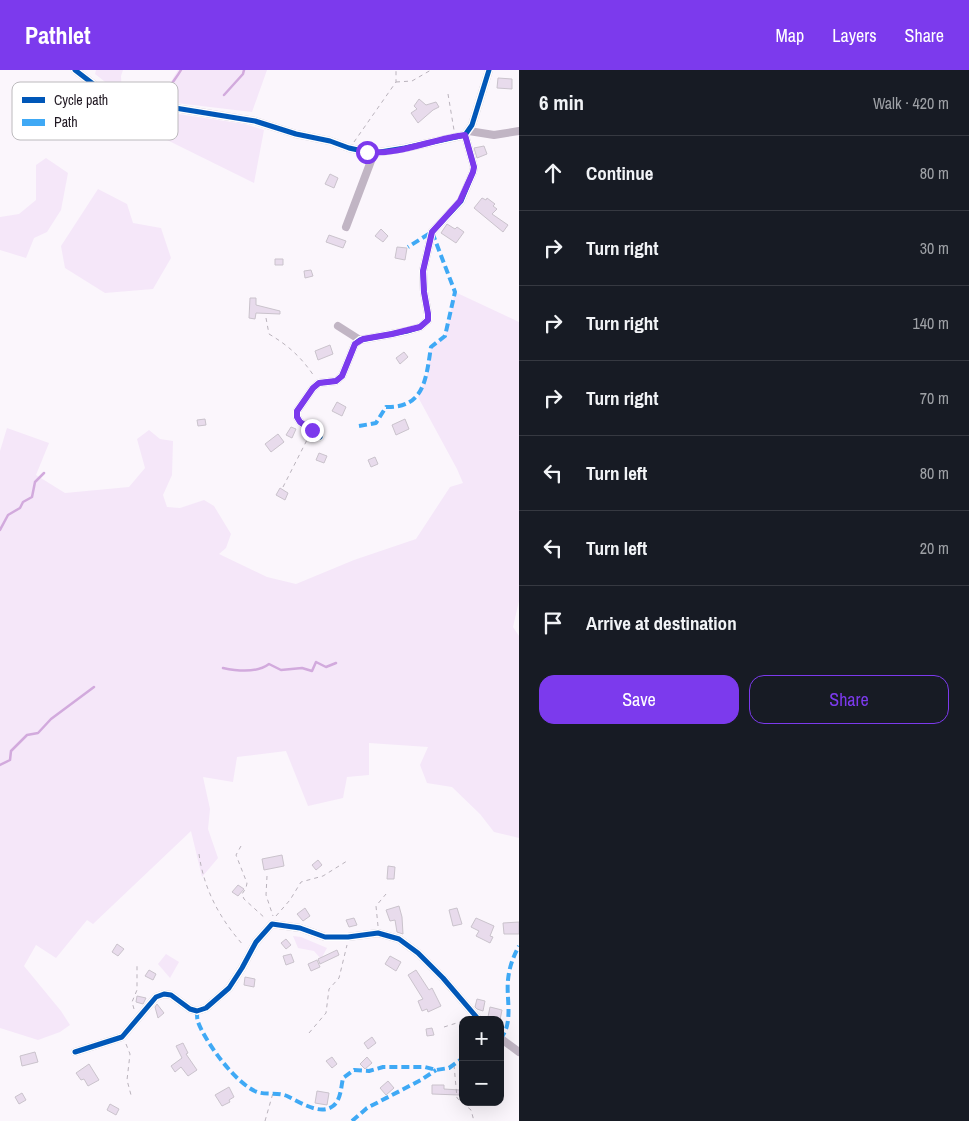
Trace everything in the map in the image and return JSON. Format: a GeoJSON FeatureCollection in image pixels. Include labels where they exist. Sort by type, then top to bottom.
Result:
{"type":"FeatureCollection","features":[{"type":"Feature","properties":{"kind":"street"},"geometry":{"type":"LineString","coordinates":[[75,70],[91,82]]}},
{"type":"Feature","properties":{"kind":"street"},"geometry":{"type":"LineString","coordinates":[[320,437],[300,422],[297,417],[297,411],[313,388],[319,383],[336,381],[342,376],[355,344],[360,340],[420,327],[428,320],[423,271],[432,232],[460,201],[473,172],[474,167],[467,133],[489,70]]}},
{"type":"Feature","properties":{"kind":"street"},"geometry":{"type":"LineString","coordinates":[[178,109],[255,121],[296,134],[374,153],[405,148],[467,133],[494,135],[519,131]]}},
{"type":"Feature","properties":{"kind":"street"},"geometry":{"type":"LineString","coordinates":[[346,227],[374,153]]}},
{"type":"Feature","properties":{"kind":"street"},"geometry":{"type":"LineString","coordinates":[[338,326],[360,340]]}},
{"type":"Feature","properties":{"kind":"street"},"geometry":{"type":"LineString","coordinates":[[75,1052],[122,1037],[156,997],[164,994],[171,995],[190,1009],[197,1011],[206,1008],[229,988],[250,952],[272,924],[300,928],[324,937],[348,937],[378,933],[399,939],[418,953],[475,1016]]}},
{"type":"Feature","properties":{"kind":"street"},"geometry":{"type":"LineString","coordinates":[[504,1041],[519,1052]]}},
{"type":"Feature","properties":{"kind":"path"},"geometry":{"type":"LineString","coordinates":[[349,148],[396,82],[396,70]]}},
{"type":"Feature","properties":{"kind":"path"},"geometry":{"type":"LineString","coordinates":[[396,82],[412,81],[431,70]]}},
{"type":"Feature","properties":{"kind":"path"},"geometry":{"type":"LineString","coordinates":[[448,94],[455,136]]}},
{"type":"Feature","properties":{"kind":"path"},"geometry":{"type":"LineString","coordinates":[[266,318],[269,334],[290,347],[305,363],[319,383]]}},
{"type":"Feature","properties":{"kind":"path"},"geometry":{"type":"LineString","coordinates":[[283,488],[312,430]]}},
{"type":"Feature","properties":{"kind":"path"},"geometry":{"type":"LineString","coordinates":[[241,846],[236,855],[247,883],[242,894],[244,899],[272,924]]}},
{"type":"Feature","properties":{"kind":"path"},"geometry":{"type":"LineString","coordinates":[[198,854],[202,874],[210,896],[222,917],[250,952]]}},
{"type":"Feature","properties":{"kind":"path"},"geometry":{"type":"LineString","coordinates":[[267,876],[266,896],[274,918],[290,900],[301,882],[323,876],[347,861]]}},
{"type":"Feature","properties":{"kind":"path"},"geometry":{"type":"LineString","coordinates":[[378,933],[376,906],[386,894]]}},
{"type":"Feature","properties":{"kind":"path"},"geometry":{"type":"LineString","coordinates":[[309,1032],[326,1013],[329,988],[339,978],[348,937]]}},
{"type":"Feature","properties":{"kind":"path"},"geometry":{"type":"LineString","coordinates":[[137,965],[137,990],[132,1002],[137,1019]]}},
{"type":"Feature","properties":{"kind":"path"},"geometry":{"type":"LineString","coordinates":[[444,1027],[459,1022]]}},
{"type":"Feature","properties":{"kind":"path"},"geometry":{"type":"LineString","coordinates":[[122,1037],[130,1054],[127,1080],[131,1095]]}},
{"type":"Feature","properties":{"kind":"path"},"geometry":{"type":"LineString","coordinates":[[454,1065],[457,1098],[471,1110],[474,1121]]}},
{"type":"Feature","properties":{"kind":"path"},"geometry":{"type":"LineString","coordinates":[[265,1121],[273,1093]]}},
{"type":"Feature","properties":{"kind":"shaded area"},"geometry":{"type":"Polygon","coordinates":[[[96,70],[123,70],[121,82],[105,82],[95,74],[96,70]]]}},
{"type":"Feature","properties":{"kind":"shaded area"},"geometry":{"type":"Polygon","coordinates":[[[178,70],[267,70],[252,112],[178,103],[178,82],[171,82],[178,70]]]}},
{"type":"Feature","properties":{"kind":"shaded area"},"geometry":{"type":"Polygon","coordinates":[[[178,114],[245,124],[264,130],[254,183],[167,140],[178,140],[178,114]]]}},
{"type":"Feature","properties":{"kind":"shaded area"},"geometry":{"type":"Polygon","coordinates":[[[46,158],[68,173],[61,210],[47,232],[34,238],[26,258],[0,250],[0,217],[19,214],[36,200],[36,165],[46,158]]]}},
{"type":"Feature","properties":{"kind":"shaded area"},"geometry":{"type":"Polygon","coordinates":[[[98,189],[127,204],[133,223],[161,228],[171,258],[153,289],[105,293],[65,268],[61,246],[98,189]]]}},
{"type":"Feature","properties":{"kind":"shaded area"},"geometry":{"type":"Polygon","coordinates":[[[455,292],[519,322],[519,601],[513,627],[519,636],[519,838],[494,832],[480,814],[452,787],[427,783],[420,765],[428,747],[369,743],[369,775],[347,777],[343,798],[308,806],[286,751],[237,757],[233,782],[203,777],[210,809],[208,829],[218,858],[202,877],[191,831],[93,924],[87,920],[56,958],[36,945],[24,966],[61,1011],[70,1025],[60,1032],[38,1040],[0,1028],[0,451],[7,428],[49,443],[36,475],[65,493],[129,487],[145,468],[137,439],[149,430],[160,439],[173,441],[172,475],[163,495],[167,507],[180,508],[204,500],[214,506],[231,534],[226,548],[219,554],[267,577],[296,584],[354,560],[416,539],[450,487],[463,483],[418,397],[427,376],[431,347],[445,336],[455,292]]]}},
{"type":"Feature","properties":{"kind":"shaded area"},"geometry":{"type":"Polygon","coordinates":[[[293,936],[301,937],[327,948],[321,959],[314,951],[298,948],[293,936]]]}},
{"type":"Feature","properties":{"kind":"shaded area"},"geometry":{"type":"Polygon","coordinates":[[[166,954],[179,962],[170,978],[158,964],[166,954]]]}},
{"type":"Feature","properties":{"kind":"building"},"geometry":{"type":"Polygon","coordinates":[[[498,78],[512,79],[512,89],[497,88],[498,78]]]}},
{"type":"Feature","properties":{"kind":"building"},"geometry":{"type":"Polygon","coordinates":[[[419,99],[426,105],[436,102],[439,107],[418,123],[411,113],[417,109],[414,106],[419,99]]]}},
{"type":"Feature","properties":{"kind":"building"},"geometry":{"type":"Polygon","coordinates":[[[484,146],[487,154],[477,158],[474,148],[484,146]]]}},
{"type":"Feature","properties":{"kind":"building"},"geometry":{"type":"Polygon","coordinates":[[[330,174],[338,178],[334,188],[325,184],[330,174]]]}},
{"type":"Feature","properties":{"kind":"building"},"geometry":{"type":"Polygon","coordinates":[[[482,198],[486,200],[487,198],[495,204],[493,206],[497,209],[492,214],[508,225],[503,232],[474,208],[482,198]]]}},
{"type":"Feature","properties":{"kind":"building"},"geometry":{"type":"Polygon","coordinates":[[[447,224],[455,229],[457,227],[464,232],[456,243],[441,233],[447,224]]]}},
{"type":"Feature","properties":{"kind":"building"},"geometry":{"type":"Polygon","coordinates":[[[381,229],[388,236],[383,242],[375,236],[381,229]]]}},
{"type":"Feature","properties":{"kind":"building"},"geometry":{"type":"Polygon","coordinates":[[[329,235],[346,241],[343,248],[326,242],[329,235]]]}},
{"type":"Feature","properties":{"kind":"building"},"geometry":{"type":"Polygon","coordinates":[[[397,247],[407,248],[405,260],[395,258],[397,247]]]}},
{"type":"Feature","properties":{"kind":"building"},"geometry":{"type":"Polygon","coordinates":[[[275,259],[283,259],[283,265],[275,265],[275,259]]]}},
{"type":"Feature","properties":{"kind":"building"},"geometry":{"type":"Polygon","coordinates":[[[311,270],[313,276],[305,278],[304,271],[311,270]]]}},
{"type":"Feature","properties":{"kind":"building"},"geometry":{"type":"Polygon","coordinates":[[[250,298],[256,298],[256,305],[280,311],[280,314],[256,313],[255,319],[249,318],[250,298]]]}},
{"type":"Feature","properties":{"kind":"building"},"geometry":{"type":"Polygon","coordinates":[[[330,345],[333,354],[318,360],[315,351],[330,345]]]}},
{"type":"Feature","properties":{"kind":"building"},"geometry":{"type":"Polygon","coordinates":[[[404,352],[408,357],[400,364],[396,358],[404,352]]]}},
{"type":"Feature","properties":{"kind":"building"},"geometry":{"type":"Polygon","coordinates":[[[337,402],[346,407],[342,416],[332,411],[337,402]]]}},
{"type":"Feature","properties":{"kind":"building"},"geometry":{"type":"Polygon","coordinates":[[[205,419],[206,425],[198,426],[197,420],[205,419]]]}},
{"type":"Feature","properties":{"kind":"building"},"geometry":{"type":"Polygon","coordinates":[[[405,419],[409,429],[396,435],[392,425],[405,419]]]}},
{"type":"Feature","properties":{"kind":"building"},"geometry":{"type":"Polygon","coordinates":[[[291,427],[296,429],[292,438],[286,435],[291,427]]]}},
{"type":"Feature","properties":{"kind":"building"},"geometry":{"type":"Polygon","coordinates":[[[278,434],[284,442],[271,452],[265,444],[278,434]]]}},
{"type":"Feature","properties":{"kind":"building"},"geometry":{"type":"Polygon","coordinates":[[[319,453],[327,456],[324,463],[316,460],[319,453]]]}},
{"type":"Feature","properties":{"kind":"building"},"geometry":{"type":"Polygon","coordinates":[[[375,457],[378,464],[371,467],[368,460],[375,457]]]}},
{"type":"Feature","properties":{"kind":"building"},"geometry":{"type":"Polygon","coordinates":[[[280,488],[288,493],[285,500],[276,495],[280,488]]]}},
{"type":"Feature","properties":{"kind":"building"},"geometry":{"type":"Polygon","coordinates":[[[282,855],[284,866],[264,870],[262,859],[282,855]]]}},
{"type":"Feature","properties":{"kind":"building"},"geometry":{"type":"Polygon","coordinates":[[[318,860],[322,865],[316,870],[312,865],[318,860]]]}},
{"type":"Feature","properties":{"kind":"building"},"geometry":{"type":"Polygon","coordinates":[[[388,866],[395,867],[394,879],[387,879],[388,866]]]}},
{"type":"Feature","properties":{"kind":"building"},"geometry":{"type":"Polygon","coordinates":[[[238,885],[244,889],[238,896],[232,892],[238,885]]]}},
{"type":"Feature","properties":{"kind":"building"},"geometry":{"type":"Polygon","coordinates":[[[399,906],[403,934],[397,932],[395,920],[390,921],[386,910],[399,906]]]}},
{"type":"Feature","properties":{"kind":"building"},"geometry":{"type":"Polygon","coordinates":[[[305,908],[310,916],[303,921],[297,914],[305,908]]]}},
{"type":"Feature","properties":{"kind":"building"},"geometry":{"type":"Polygon","coordinates":[[[457,908],[462,924],[453,926],[449,910],[457,908]]]}},
{"type":"Feature","properties":{"kind":"building"},"geometry":{"type":"Polygon","coordinates":[[[354,918],[357,925],[349,927],[346,920],[354,918]]]}},
{"type":"Feature","properties":{"kind":"building"},"geometry":{"type":"Polygon","coordinates":[[[476,918],[494,926],[490,936],[493,937],[490,943],[476,936],[479,931],[471,927],[476,918]]]}},
{"type":"Feature","properties":{"kind":"building"},"geometry":{"type":"Polygon","coordinates":[[[519,922],[519,934],[504,934],[503,923],[519,922]]]}},
{"type":"Feature","properties":{"kind":"building"},"geometry":{"type":"Polygon","coordinates":[[[286,939],[291,945],[286,949],[281,943],[286,939]]]}},
{"type":"Feature","properties":{"kind":"building"},"geometry":{"type":"Polygon","coordinates":[[[117,944],[124,949],[118,956],[112,952],[117,944]]]}},
{"type":"Feature","properties":{"kind":"building"},"geometry":{"type":"Polygon","coordinates":[[[337,950],[339,955],[320,964],[318,959],[337,950]]]}},
{"type":"Feature","properties":{"kind":"building"},"geometry":{"type":"Polygon","coordinates":[[[291,954],[294,962],[286,965],[283,956],[291,954]]]}},
{"type":"Feature","properties":{"kind":"building"},"geometry":{"type":"Polygon","coordinates":[[[390,956],[401,962],[396,971],[385,964],[390,956]]]}},
{"type":"Feature","properties":{"kind":"building"},"geometry":{"type":"Polygon","coordinates":[[[317,960],[320,967],[311,971],[308,964],[317,960]]]}},
{"type":"Feature","properties":{"kind":"building"},"geometry":{"type":"Polygon","coordinates":[[[149,970],[156,974],[153,980],[145,976],[149,970]]]}},
{"type":"Feature","properties":{"kind":"building"},"geometry":{"type":"Polygon","coordinates":[[[416,970],[429,990],[432,988],[441,1006],[428,1012],[427,1009],[422,1011],[418,1001],[423,999],[408,975],[416,970]]]}},
{"type":"Feature","properties":{"kind":"building"},"geometry":{"type":"Polygon","coordinates":[[[245,977],[255,979],[254,987],[244,985],[245,977]]]}},
{"type":"Feature","properties":{"kind":"building"},"geometry":{"type":"Polygon","coordinates":[[[137,996],[146,998],[143,1004],[136,1002],[137,996]]]}},
{"type":"Feature","properties":{"kind":"building"},"geometry":{"type":"Polygon","coordinates":[[[477,999],[485,1001],[483,1011],[475,1007],[477,999]]]}},
{"type":"Feature","properties":{"kind":"building"},"geometry":{"type":"Polygon","coordinates":[[[157,1004],[164,1013],[158,1018],[155,1007],[157,1004]]]}},
{"type":"Feature","properties":{"kind":"building"},"geometry":{"type":"Polygon","coordinates":[[[490,1007],[502,1010],[501,1016],[488,1016],[490,1007]]]}},
{"type":"Feature","properties":{"kind":"building"},"geometry":{"type":"Polygon","coordinates":[[[432,1028],[434,1035],[427,1036],[426,1029],[432,1028]]]}},
{"type":"Feature","properties":{"kind":"building"},"geometry":{"type":"Polygon","coordinates":[[[372,1037],[376,1043],[368,1049],[364,1043],[372,1037]]]}},
{"type":"Feature","properties":{"kind":"building"},"geometry":{"type":"Polygon","coordinates":[[[183,1043],[188,1053],[186,1054],[197,1070],[188,1076],[181,1067],[175,1072],[171,1066],[182,1058],[176,1046],[183,1043]]]}},
{"type":"Feature","properties":{"kind":"building"},"geometry":{"type":"Polygon","coordinates":[[[35,1052],[38,1062],[22,1066],[20,1056],[35,1052]]]}},
{"type":"Feature","properties":{"kind":"building"},"geometry":{"type":"Polygon","coordinates":[[[332,1057],[337,1064],[332,1068],[326,1061],[332,1057]]]}},
{"type":"Feature","properties":{"kind":"building"},"geometry":{"type":"Polygon","coordinates":[[[367,1057],[372,1063],[365,1069],[360,1064],[367,1057]]]}},
{"type":"Feature","properties":{"kind":"building"},"geometry":{"type":"Polygon","coordinates":[[[89,1064],[99,1080],[88,1086],[84,1079],[81,1080],[76,1073],[89,1064]]]}},
{"type":"Feature","properties":{"kind":"building"},"geometry":{"type":"Polygon","coordinates":[[[388,1081],[394,1088],[386,1095],[380,1088],[388,1081]]]}},
{"type":"Feature","properties":{"kind":"building"},"geometry":{"type":"Polygon","coordinates":[[[432,1085],[444,1085],[444,1089],[459,1090],[459,1095],[432,1094],[432,1085]]]}},
{"type":"Feature","properties":{"kind":"building"},"geometry":{"type":"Polygon","coordinates":[[[229,1087],[234,1097],[229,1100],[230,1102],[222,1106],[215,1095],[229,1087]]]}},
{"type":"Feature","properties":{"kind":"building"},"geometry":{"type":"Polygon","coordinates":[[[317,1091],[329,1093],[327,1105],[315,1103],[317,1091]]]}},
{"type":"Feature","properties":{"kind":"building"},"geometry":{"type":"Polygon","coordinates":[[[22,1093],[26,1100],[19,1104],[15,1097],[22,1093]]]}},
{"type":"Feature","properties":{"kind":"building"},"geometry":{"type":"Polygon","coordinates":[[[110,1104],[119,1109],[116,1115],[107,1110],[110,1104]]]}},
{"type":"Feature","properties":{"kind":"waterway"},"geometry":{"type":"LineString","coordinates":[[173,82],[181,70]]}},
{"type":"Feature","properties":{"kind":"waterway"},"geometry":{"type":"LineString","coordinates":[[224,95],[243,74],[244,70]]}},
{"type":"Feature","properties":{"kind":"waterway"},"geometry":{"type":"LineString","coordinates":[[0,530],[8,515],[20,508],[23,502],[32,497],[35,482],[44,473]]}},
{"type":"Feature","properties":{"kind":"waterway"},"geometry":{"type":"LineString","coordinates":[[223,668],[253,670],[269,664],[281,670],[302,668],[312,671],[316,662],[326,667],[336,663]]}},
{"type":"Feature","properties":{"kind":"waterway"},"geometry":{"type":"LineString","coordinates":[[0,765],[10,760],[11,751],[27,735],[38,733],[51,719],[94,687]]}},
{"type":"Feature","properties":{"kind":"marked path"},"geometry":{"type":"LineString","coordinates":[[359,426],[376,423],[386,407],[399,406],[416,397],[425,380],[431,347],[445,336],[455,292],[432,232],[408,247]]}},
{"type":"Feature","properties":{"kind":"marked path"},"geometry":{"type":"LineString","coordinates":[[504,1033],[508,1019],[509,971],[519,946]]}},
{"type":"Feature","properties":{"kind":"marked path"},"geometry":{"type":"LineString","coordinates":[[197,1011],[198,1022],[208,1041],[240,1081],[257,1092],[287,1096],[316,1109],[328,1109],[336,1103],[343,1078],[354,1070],[369,1071],[383,1067],[425,1067],[436,1070],[449,1068],[459,1061]]}},
{"type":"Feature","properties":{"kind":"marked path"},"geometry":{"type":"LineString","coordinates":[[352,1121],[367,1108],[421,1080],[436,1070]]}},
{"type":"Feature","properties":{"kind":"cycle path"},"geometry":{"type":"LineString","coordinates":[[75,70],[91,82]]}},
{"type":"Feature","properties":{"kind":"cycle path"},"geometry":{"type":"LineString","coordinates":[[178,108],[255,121],[296,134],[374,153],[465,135],[472,125],[489,70]]}},
{"type":"Feature","properties":{"kind":"cycle path"},"geometry":{"type":"LineString","coordinates":[[320,437],[300,422],[297,417],[297,411],[313,388],[319,383],[336,381],[342,376],[355,344],[360,340],[407,331],[420,327],[428,320],[423,271],[432,232],[461,201],[473,172],[474,167],[465,135]]}},
{"type":"Feature","properties":{"kind":"cycle path"},"geometry":{"type":"LineString","coordinates":[[75,1052],[122,1037],[156,997],[164,994],[171,995],[190,1009],[197,1011],[206,1008],[229,988],[256,942],[272,924],[300,928],[325,937],[348,937],[378,933],[399,939],[418,953],[443,978],[476,1016]]}},
{"type":"Feature","properties":{"kind":"route"},"geometry":{"type":"LineString","coordinates":[[312,430],[300,422],[297,417],[297,411],[313,388],[319,383],[336,381],[342,376],[355,344],[363,339],[420,327],[428,320],[423,271],[432,232],[460,201],[472,176],[474,167],[465,135],[405,148],[374,153],[367,152]]}}]}
